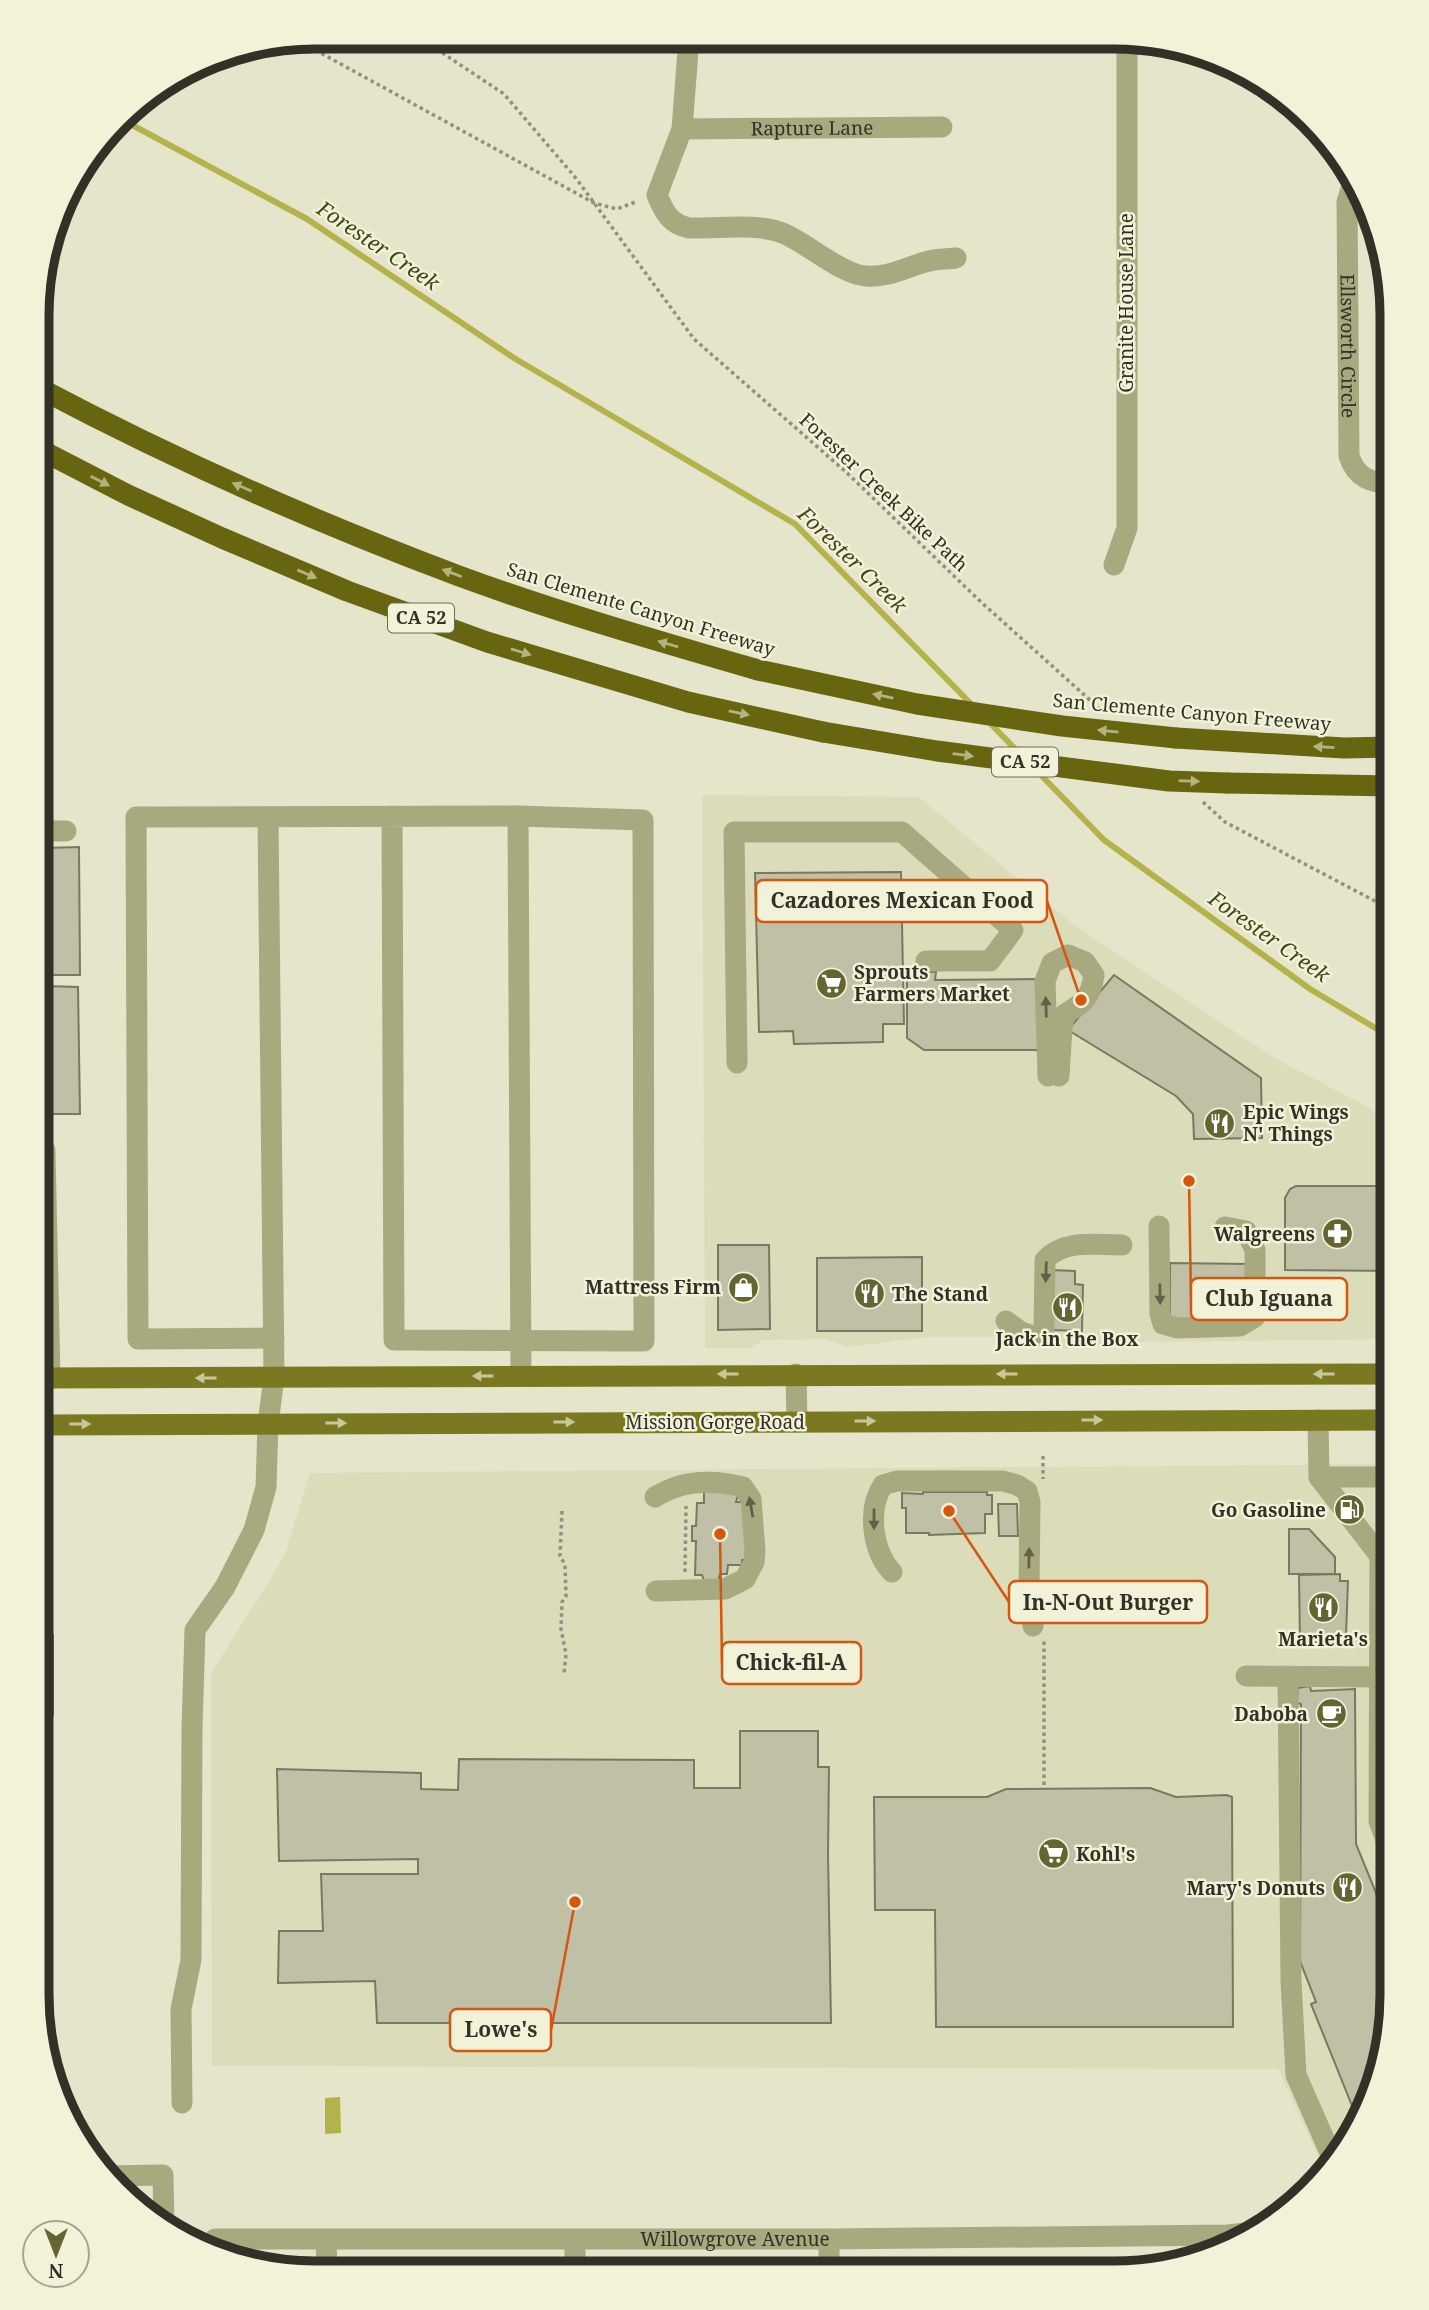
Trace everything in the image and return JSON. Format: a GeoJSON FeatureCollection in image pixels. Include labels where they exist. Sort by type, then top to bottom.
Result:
{"type":"FeatureCollection","features":[{"type":"Feature","properties":{"kind":"highway","name":"San Clemente Canyon Freeway"},"geometry":{"type":"LineString","coordinates":[[49,393],[204,471],[460,576],[645,637],[758,670],[917,704],[1062,726],[1176,738],[1344,748],[1380,747]]}},
{"type":"Feature","properties":{"kind":"highway","name":"CA 52"},"geometry":{"type":"LineString","coordinates":[[49,454],[128,495],[346,591],[487,642],[688,702],[823,732],[937,751],[1142,777],[1227,783],[1380,786]]}},
{"type":"Feature","properties":{"kind":"main road"},"geometry":{"type":"LineString","coordinates":[[49,1378],[1380,1374]]}},
{"type":"Feature","properties":{"kind":"main road","name":"Mission Gorge Road"},"geometry":{"type":"LineString","coordinates":[[49,1424],[1380,1420]]}},
{"type":"Feature","properties":{"kind":"street"},"geometry":{"type":"LineString","coordinates":[[688,49],[682,129],[657,195],[666,216],[682,227],[775,231],[816,251],[850,272],[866,276],[889,274],[930,261],[956,258]]}},
{"type":"Feature","properties":{"kind":"street","name":"Granite House Lane"},"geometry":{"type":"LineString","coordinates":[[1114,565],[1126,528],[1128,50]]}},
{"type":"Feature","properties":{"kind":"street","name":"Rapture Lane"},"geometry":{"type":"LineString","coordinates":[[682,129],[942,127]]}},
{"type":"Feature","properties":{"kind":"street","name":"Ellsworth Circle"},"geometry":{"type":"LineString","coordinates":[[1350,192],[1347,202],[1349,456],[1355,470],[1366,479],[1380,483]]}},
{"type":"Feature","properties":{"kind":"street"},"geometry":{"type":"LineString","coordinates":[[274,1338],[138,1339],[136,817],[268,817],[392,816],[518,816],[643,820],[644,1341],[394,1339],[392,816]]}},
{"type":"Feature","properties":{"kind":"street"},"geometry":{"type":"LineString","coordinates":[[518,816],[521,1376]]}},
{"type":"Feature","properties":{"kind":"street"},"geometry":{"type":"LineString","coordinates":[[182,2103],[181,2009],[191,1960],[195,1630],[225,1587],[254,1530],[266,1487],[268,1424],[274,1377],[268,817]]}},
{"type":"Feature","properties":{"kind":"street"},"geometry":{"type":"LineString","coordinates":[[49,831],[66,831]]}},
{"type":"Feature","properties":{"kind":"street"},"geometry":{"type":"LineString","coordinates":[[737,1063],[734,832],[902,832],[1013,930],[990,961],[926,961]]}},
{"type":"Feature","properties":{"kind":"street"},"geometry":{"type":"LineString","coordinates":[[1068,955],[1086,962],[1094,975],[1091,992],[1080,1005],[1065,1014],[1053,1076],[1045,981],[1052,963],[1068,955]]}},
{"type":"Feature","properties":{"kind":"street"},"geometry":{"type":"LineString","coordinates":[[1159,1226],[1160,1314],[1163,1324],[1177,1328],[1240,1326],[1255,1317],[1255,1250],[1246,1231],[1224,1227]]}},
{"type":"Feature","properties":{"kind":"street"},"geometry":{"type":"LineString","coordinates":[[1006,1321],[1021,1332],[1037,1337],[1044,1331],[1045,1260],[1054,1251],[1072,1246],[1122,1245]]}},
{"type":"Feature","properties":{"kind":"street"},"geometry":{"type":"LineString","coordinates":[[796,1374],[797,1422]]}},
{"type":"Feature","properties":{"kind":"street"},"geometry":{"type":"LineString","coordinates":[[1318,1420],[1319,1477],[1380,1549]]}},
{"type":"Feature","properties":{"kind":"street"},"geometry":{"type":"LineString","coordinates":[[1319,1477],[1380,1478]]}},
{"type":"Feature","properties":{"kind":"street"},"geometry":{"type":"LineString","coordinates":[[892,1572],[874,1535],[875,1497],[883,1485],[897,1481],[1003,1481],[1017,1485],[1027,1491],[1030,1502],[1029,1590],[1033,1626]]}},
{"type":"Feature","properties":{"kind":"street"},"geometry":{"type":"LineString","coordinates":[[655,1497],[671,1487],[686,1483],[723,1482],[743,1487],[751,1499],[759,1569],[755,1583],[742,1591],[656,1591]]}},
{"type":"Feature","properties":{"kind":"street"},"geometry":{"type":"LineString","coordinates":[[1246,1676],[1380,1677]]}},
{"type":"Feature","properties":{"kind":"street"},"geometry":{"type":"LineString","coordinates":[[1287,1676],[1291,1981],[1296,2075],[1329,2151]]}},
{"type":"Feature","properties":{"kind":"street"},"geometry":{"type":"LineString","coordinates":[[1380,1801],[1380,1825]]}},
{"type":"Feature","properties":{"kind":"street"},"geometry":{"type":"LineString","coordinates":[[120,2176],[163,2175],[164,2214]]}},
{"type":"Feature","properties":{"kind":"street","name":"Willowgrove Avenue"},"geometry":{"type":"LineString","coordinates":[[215,2239],[829,2239],[1230,2235]]}},
{"type":"Feature","properties":{"kind":"street"},"geometry":{"type":"LineString","coordinates":[[327,2239],[327,2261]]}},
{"type":"Feature","properties":{"kind":"street"},"geometry":{"type":"LineString","coordinates":[[575,2239],[575,2261]]}},
{"type":"Feature","properties":{"kind":"street"},"geometry":{"type":"LineString","coordinates":[[829,2239],[829,2261]]}},
{"type":"Feature","properties":{"kind":"path"},"geometry":{"type":"LineString","coordinates":[[314,49],[594,203],[617,209],[657,195]]}},
{"type":"Feature","properties":{"kind":"path","name":"Forester Creek Bike Path"},"geometry":{"type":"LineString","coordinates":[[435,49],[504,94],[575,177],[694,339],[846,472],[981,602],[1103,712]]}},
{"type":"Feature","properties":{"kind":"path"},"geometry":{"type":"LineString","coordinates":[[1194,794],[1224,822],[1380,904]]}},
{"type":"Feature","properties":{"kind":"path"},"geometry":{"type":"LineString","coordinates":[[685,1590],[686,1483]]}},
{"type":"Feature","properties":{"kind":"path"},"geometry":{"type":"LineString","coordinates":[[562,1511],[561,1556],[565,1564],[566,1595],[562,1602],[561,1629],[566,1654],[564,1674]]}},
{"type":"Feature","properties":{"kind":"shaded area"},"geometry":{"type":"Polygon","coordinates":[[[702,795],[919,797],[1079,929],[1275,1058],[1380,1114],[1380,1339],[1150,1342],[1105,1340],[1093,1349],[1047,1349],[1007,1337],[927,1337],[848,1347],[826,1339],[763,1340],[751,1348],[705,1348],[702,795]]]}},
{"type":"Feature","properties":{"kind":"shaded area"},"geometry":{"type":"Polygon","coordinates":[[[1380,1464],[1378,2030],[1360,2097],[1335,2143],[1321,2162],[1278,2069],[212,2066],[211,1673],[284,1557],[310,1473],[1380,1464]]]}},
{"type":"Feature","properties":{"kind":"shaded area"},"geometry":{"type":"Polygon","coordinates":[[[340,2097],[341,2133],[325,2134],[325,2098],[340,2097]]]}},
{"type":"Feature","properties":{"kind":"building"},"geometry":{"type":"Polygon","coordinates":[[[79,847],[80,975],[49,975],[49,848],[79,847]]]}},
{"type":"Feature","properties":{"kind":"building"},"geometry":{"type":"Polygon","coordinates":[[[901,872],[904,1024],[883,1024],[883,1042],[794,1044],[793,1031],[759,1032],[755,873],[901,872]]]}},
{"type":"Feature","properties":{"kind":"building"},"geometry":{"type":"Polygon","coordinates":[[[907,971],[936,972],[935,980],[1038,979],[1039,1050],[924,1050],[907,1038],[907,971]]]}},
{"type":"Feature","properties":{"kind":"building"},"geometry":{"type":"Polygon","coordinates":[[[1114,975],[1261,1078],[1262,1138],[1194,1139],[1193,1114],[1176,1096],[1068,1030],[1114,975]]]}},
{"type":"Feature","properties":{"kind":"building"},"geometry":{"type":"Polygon","coordinates":[[[49,986],[78,987],[80,1114],[49,1114],[49,986]]]}},
{"type":"Feature","properties":{"kind":"building","name":"Walgreens"},"geometry":{"type":"Polygon","coordinates":[[[1296,1186],[1380,1186],[1380,1271],[1285,1270],[1285,1198],[1290,1189],[1296,1186]]]}},
{"type":"Feature","properties":{"kind":"building","name":"Mattress Firm"},"geometry":{"type":"Polygon","coordinates":[[[718,1245],[769,1245],[770,1329],[718,1330],[718,1245]]]}},
{"type":"Feature","properties":{"kind":"building","name":"The Stand"},"geometry":{"type":"Polygon","coordinates":[[[922,1257],[922,1331],[817,1331],[817,1258],[922,1257]]]}},
{"type":"Feature","properties":{"kind":"building"},"geometry":{"type":"Polygon","coordinates":[[[1170,1263],[1249,1264],[1251,1320],[1170,1320],[1170,1263]]]}},
{"type":"Feature","properties":{"kind":"building","name":"Jack in the Box"},"geometry":{"type":"Polygon","coordinates":[[[1051,1270],[1075,1271],[1075,1284],[1083,1285],[1082,1331],[1050,1330],[1051,1270]]]}},
{"type":"Feature","properties":{"kind":"building"},"geometry":{"type":"Polygon","coordinates":[[[704,1491],[739,1492],[736,1502],[748,1502],[747,1560],[742,1560],[742,1565],[728,1565],[727,1574],[720,1574],[718,1582],[704,1581],[702,1575],[695,1575],[696,1541],[692,1541],[692,1526],[696,1526],[697,1503],[704,1503],[704,1491]]]}},
{"type":"Feature","properties":{"kind":"building"},"geometry":{"type":"Polygon","coordinates":[[[987,1492],[987,1495],[992,1495],[992,1514],[985,1514],[985,1533],[906,1533],[906,1508],[902,1508],[902,1493],[987,1492]]]}},
{"type":"Feature","properties":{"kind":"building"},"geometry":{"type":"Polygon","coordinates":[[[998,1504],[1017,1504],[1018,1536],[999,1536],[998,1504]]]}},
{"type":"Feature","properties":{"kind":"building"},"geometry":{"type":"Polygon","coordinates":[[[1289,1529],[1309,1529],[1335,1557],[1335,1574],[1289,1574],[1289,1529]]]}},
{"type":"Feature","properties":{"kind":"building","name":"Marieta's"},"geometry":{"type":"Polygon","coordinates":[[[1340,1574],[1340,1581],[1348,1581],[1346,1635],[1340,1634],[1341,1643],[1300,1642],[1299,1575],[1340,1574]]]}},
{"type":"Feature","properties":{"kind":"building"},"geometry":{"type":"Polygon","coordinates":[[[49,1635],[53,1635],[53,1715],[49,1715],[49,1635]]]}},
{"type":"Feature","properties":{"kind":"building"},"geometry":{"type":"Polygon","coordinates":[[[1310,1686],[1311,1691],[1355,1689],[1356,1844],[1380,1903],[1380,1995],[1375,2047],[1354,2111],[1311,2004],[1316,2002],[1300,1961],[1301,1704],[1297,1703],[1298,1688],[1310,1686]]]}},
{"type":"Feature","properties":{"kind":"building"},"geometry":{"type":"Polygon","coordinates":[[[740,1731],[818,1731],[818,1767],[829,1767],[831,2023],[377,2023],[375,1981],[278,1983],[279,1931],[323,1931],[321,1874],[418,1874],[418,1859],[279,1861],[277,1769],[421,1773],[421,1789],[458,1790],[459,1759],[694,1760],[694,1788],[740,1788],[740,1731]]]}},
{"type":"Feature","properties":{"kind":"building","name":"Kohl's"},"geometry":{"type":"Polygon","coordinates":[[[1150,1788],[1176,1797],[1232,1797],[1233,2027],[936,2027],[935,1910],[875,1910],[874,1797],[987,1797],[1006,1789],[1150,1788]]]}},
{"type":"Feature","properties":{"kind":"waterway","name":"Forester Creek"},"geometry":{"type":"LineString","coordinates":[[130,124],[307,219],[514,358],[795,524],[973,706]]}},
{"type":"Feature","properties":{"kind":"waterway","name":"Forester Creek"},"geometry":{"type":"LineString","coordinates":[[988,721],[1022,756]]}},
{"type":"Feature","properties":{"kind":"waterway","name":"Forester Creek"},"geometry":{"type":"LineString","coordinates":[[1037,771],[1104,840],[1310,989],[1380,1031]]}},
{"type":"Feature","properties":{"kind":"place","name":"Sprouts Farmers Market"},"geometry":{"type":"Point","coordinates":[831,983]}},
{"type":"Feature","properties":{"kind":"place","name":"Cazadores Mexican Food"},"geometry":{"type":"Point","coordinates":[1081,1000]}},
{"type":"Feature","properties":{"kind":"place","name":"Epic Wings N' Things"},"geometry":{"type":"Point","coordinates":[1220,1123]}},
{"type":"Feature","properties":{"kind":"place","name":"Club Iguana"},"geometry":{"type":"Point","coordinates":[1189,1181]}},
{"type":"Feature","properties":{"kind":"place","name":"Walgreens"},"geometry":{"type":"Point","coordinates":[1338,1234]}},
{"type":"Feature","properties":{"kind":"place","name":"Mattress Firm"},"geometry":{"type":"Point","coordinates":[744,1287]}},
{"type":"Feature","properties":{"kind":"place","name":"The Stand"},"geometry":{"type":"Point","coordinates":[869,1294]}},
{"type":"Feature","properties":{"kind":"place","name":"Jack in the Box"},"geometry":{"type":"Point","coordinates":[1067,1308]}},
{"type":"Feature","properties":{"kind":"place","name":"Go Gasoline"},"geometry":{"type":"Point","coordinates":[1349,1510]}},
{"type":"Feature","properties":{"kind":"place","name":"In-N-Out Burger"},"geometry":{"type":"Point","coordinates":[949,1511]}},
{"type":"Feature","properties":{"kind":"place","name":"Chick-fil-A"},"geometry":{"type":"Point","coordinates":[720,1534]}},
{"type":"Feature","properties":{"kind":"place","name":"Marieta's"},"geometry":{"type":"Point","coordinates":[1323,1608]}},
{"type":"Feature","properties":{"kind":"place","name":"Daboba"},"geometry":{"type":"Point","coordinates":[1331,1714]}},
{"type":"Feature","properties":{"kind":"place","name":"Kohl's"},"geometry":{"type":"Point","coordinates":[1053,1854]}},
{"type":"Feature","properties":{"kind":"place","name":"Mary's Donuts"},"geometry":{"type":"Point","coordinates":[1348,1888]}},
{"type":"Feature","properties":{"kind":"place","name":"Lowe's"},"geometry":{"type":"Point","coordinates":[575,1902]}}]}
